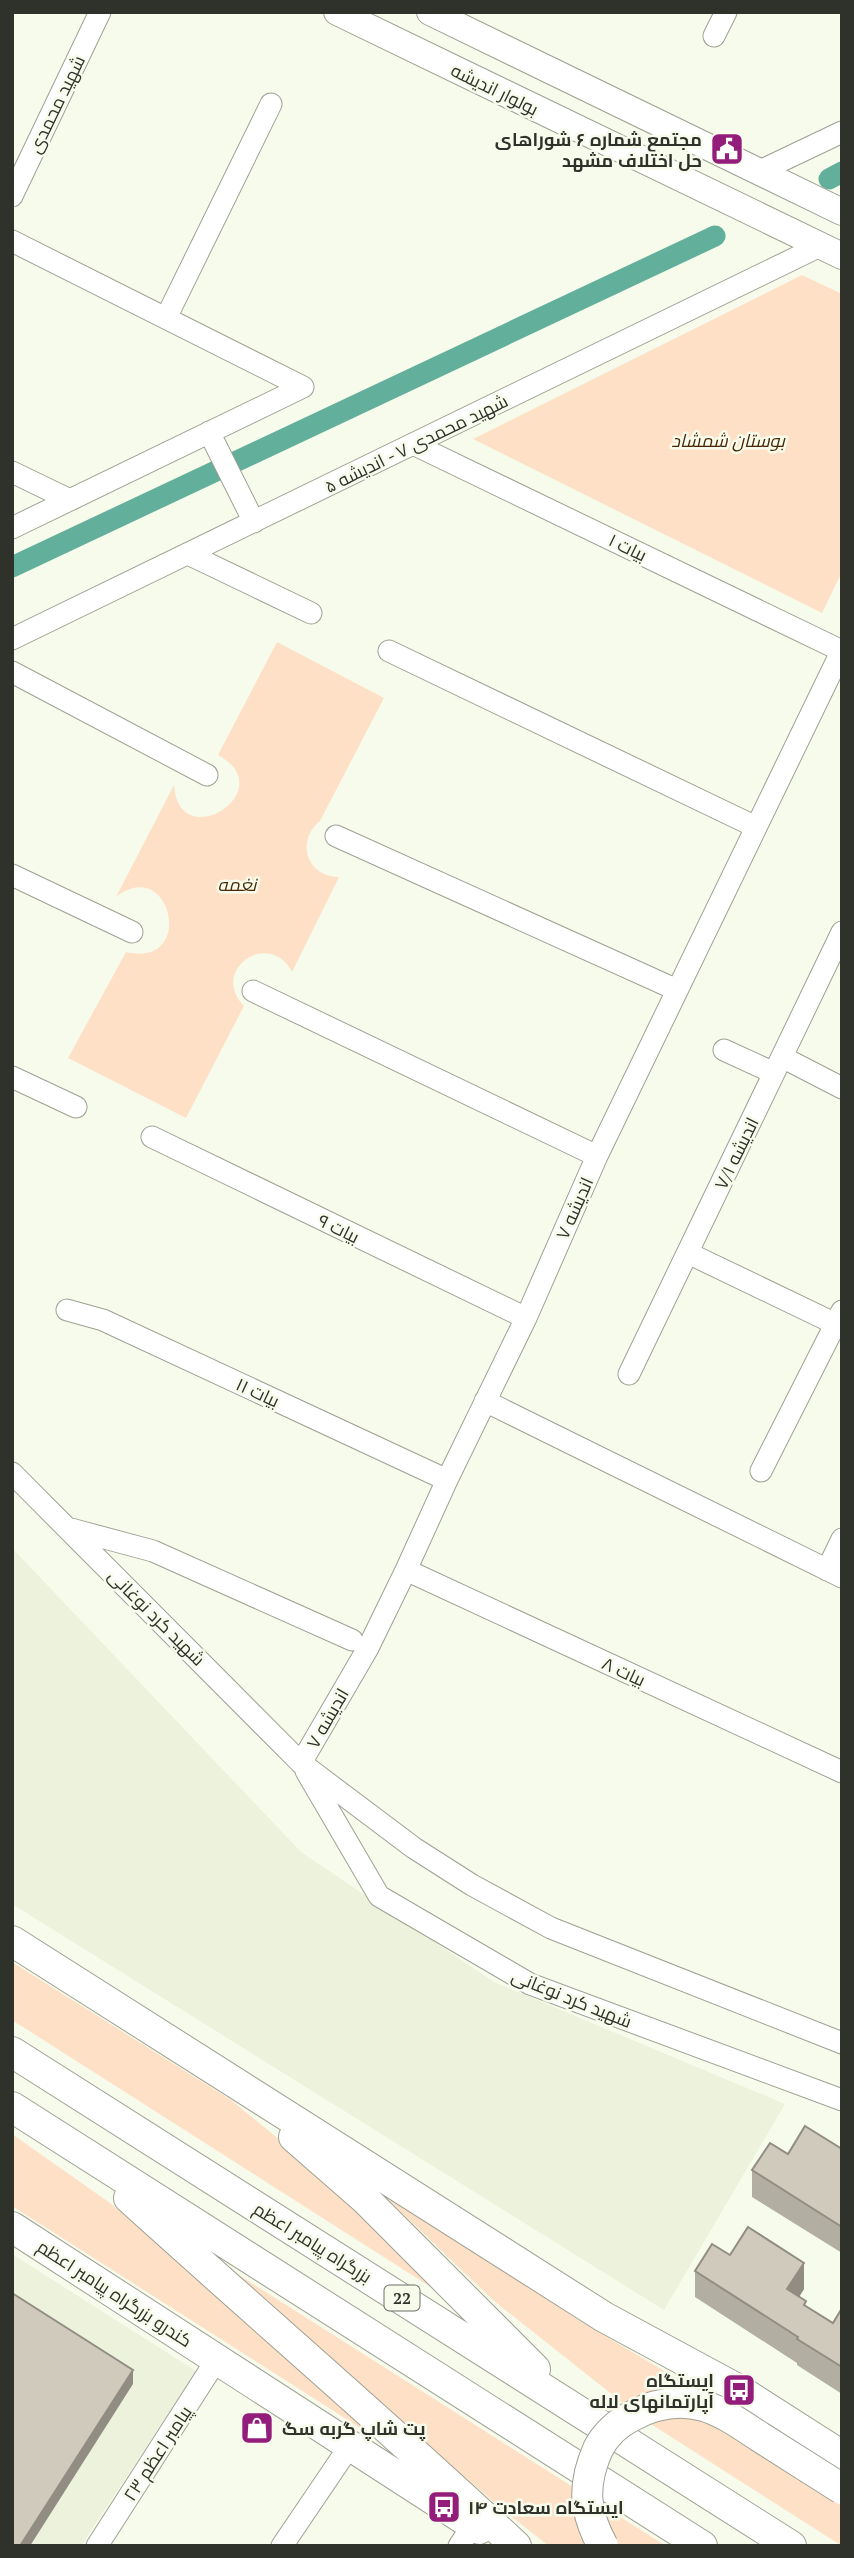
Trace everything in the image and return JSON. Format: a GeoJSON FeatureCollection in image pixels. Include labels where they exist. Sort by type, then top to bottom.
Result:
{"type":"FeatureCollection","features":[{"type":"Feature","properties":{"kind":"highway"},"geometry":{"type":"LineString","coordinates":[[12,1941],[604,2317],[739,2390],[842,2456]]}},
{"type":"Feature","properties":{"kind":"highway","name":"بزرگراه پیامبر اعظم"},"geometry":{"type":"LineString","coordinates":[[12,2052],[790,2546]]}},
{"type":"Feature","properties":{"kind":"highway"},"geometry":{"type":"LineString","coordinates":[[223,2073],[365,2199],[575,2409]]}},
{"type":"Feature","properties":{"kind":"highway"},"geometry":{"type":"LineString","coordinates":[[12,2107],[702,2546]]}},
{"type":"Feature","properties":{"kind":"highway"},"geometry":{"type":"LineString","coordinates":[[67,2142],[240,2299],[399,2436],[516,2546]]}},
{"type":"Feature","properties":{"kind":"highway","name":"کندرو بزرگراه پیامبر اعظم"},"geometry":{"type":"LineString","coordinates":[[12,2227],[349,2447],[466,2536],[510,2546]]}},
{"type":"Feature","properties":{"kind":"highway"},"geometry":{"type":"LineString","coordinates":[[603,2546],[592,2526],[586,2497],[589,2468],[602,2442],[615,2428],[647,2407],[676,2402],[704,2406],[731,2418],[842,2489]]}},
{"type":"Feature","properties":{"kind":"main road","name":"بولوار اندیشه"},"geometry":{"type":"LineString","coordinates":[[337,12],[831,251]]}},
{"type":"Feature","properties":{"kind":"main road"},"geometry":{"type":"LineString","coordinates":[[430,12],[842,212]]}},
{"type":"Feature","properties":{"kind":"street","name":"شهید محمدی"},"geometry":{"type":"LineString","coordinates":[[12,196],[100,12]]}},
{"type":"Feature","properties":{"kind":"street"},"geometry":{"type":"LineString","coordinates":[[714,36],[726,12]]}},
{"type":"Feature","properties":{"kind":"street"},"geometry":{"type":"LineString","coordinates":[[166,318],[271,104]]}},
{"type":"Feature","properties":{"kind":"street"},"geometry":{"type":"LineString","coordinates":[[760,171],[842,132]]}},
{"type":"Feature","properties":{"kind":"street"},"geometry":{"type":"LineString","coordinates":[[12,241],[303,387],[12,528]]}},
{"type":"Feature","properties":{"kind":"street","name":"شهید محمدی ۷ - اندیشه ۵"},"geometry":{"type":"LineString","coordinates":[[12,639],[414,444],[831,251]]}},
{"type":"Feature","properties":{"kind":"street"},"geometry":{"type":"LineString","coordinates":[[209,432],[254,522]]}},
{"type":"Feature","properties":{"kind":"street","name":"بیات ۱"},"geometry":{"type":"LineString","coordinates":[[414,444],[842,651]]}},
{"type":"Feature","properties":{"kind":"street"},"geometry":{"type":"LineString","coordinates":[[12,472],[70,500]]}},
{"type":"Feature","properties":{"kind":"street"},"geometry":{"type":"LineString","coordinates":[[188,554],[311,613]]}},
{"type":"Feature","properties":{"kind":"street"},"geometry":{"type":"LineString","coordinates":[[389,651],[756,827]]}},
{"type":"Feature","properties":{"kind":"street","name":"اندیشه ۷"},"geometry":{"type":"LineString","coordinates":[[301,1763],[368,1648],[406,1570],[526,1318],[597,1156],[842,651]]}},
{"type":"Feature","properties":{"kind":"street"},"geometry":{"type":"LineString","coordinates":[[12,672],[206,775]]}},
{"type":"Feature","properties":{"kind":"street"},"geometry":{"type":"LineString","coordinates":[[336,836],[677,990]]}},
{"type":"Feature","properties":{"kind":"street"},"geometry":{"type":"LineString","coordinates":[[12,874],[132,932]]}},
{"type":"Feature","properties":{"kind":"street","name":"اندیشه ۷/۱"},"geometry":{"type":"LineString","coordinates":[[629,1374],[842,932]]}},
{"type":"Feature","properties":{"kind":"street"},"geometry":{"type":"LineString","coordinates":[[253,991],[597,1156]]}},
{"type":"Feature","properties":{"kind":"street"},"geometry":{"type":"LineString","coordinates":[[724,1049],[842,1088]]}},
{"type":"Feature","properties":{"kind":"street"},"geometry":{"type":"LineString","coordinates":[[12,1077],[76,1107]]}},
{"type":"Feature","properties":{"kind":"street","name":"بیات ۹"},"geometry":{"type":"LineString","coordinates":[[152,1137],[526,1318]]}},
{"type":"Feature","properties":{"kind":"street"},"geometry":{"type":"LineString","coordinates":[[688,1253],[840,1321],[761,1471]]}},
{"type":"Feature","properties":{"kind":"street","name":"بیات ۱۱"},"geometry":{"type":"LineString","coordinates":[[67,1310],[103,1320],[447,1480]]}},
{"type":"Feature","properties":{"kind":"street"},"geometry":{"type":"LineString","coordinates":[[485,1401],[834,1573],[842,1539]]}},
{"type":"Feature","properties":{"kind":"street","name":"شهید کرد نوغانی"},"geometry":{"type":"LineString","coordinates":[[12,1474],[70,1529],[301,1763],[414,1848],[472,1885],[551,1927],[842,2043]]}},
{"type":"Feature","properties":{"kind":"street"},"geometry":{"type":"LineString","coordinates":[[70,1529],[153,1550],[352,1640]]}},
{"type":"Feature","properties":{"kind":"street","name":"بیات ۸"},"geometry":{"type":"LineString","coordinates":[[406,1570],[842,1772]]}},
{"type":"Feature","properties":{"kind":"street","name":"شهید کرد نوغانی"},"geometry":{"type":"LineString","coordinates":[[301,1763],[379,1896],[530,1984],[842,2101]]}},
{"type":"Feature","properties":{"kind":"street","name":"پیامبر اعظم ۲۳"},"geometry":{"type":"LineString","coordinates":[[97,2546],[217,2359]]}},
{"type":"Feature","properties":{"kind":"street"},"geometry":{"type":"LineString","coordinates":[[282,2546],[349,2447]]}},
{"type":"Feature","properties":{"kind":"shaded area"},"geometry":{"type":"Polygon","coordinates":[[[12,1548],[301,1852],[494,1982],[785,2104],[664,2310],[12,1904],[12,1548]]]}},
{"type":"Feature","properties":{"kind":"shaded area"},"geometry":{"type":"Polygon","coordinates":[[[12,2254],[196,2371],[81,2546],[12,2546],[12,2254]]]}},
{"type":"Feature","properties":{"kind":"green space","name":"بوستان شمشاد"},"geometry":{"type":"Polygon","coordinates":[[[802,275],[842,294],[842,572],[822,613],[473,439],[802,275]]]}},
{"type":"Feature","properties":{"kind":"green space","name":"نغمه"},"geometry":{"type":"Polygon","coordinates":[[[277,642],[384,698],[320,821],[308,838],[308,857],[312,865],[328,875],[339,877],[292,972],[282,959],[270,954],[257,954],[246,959],[238,968],[234,980],[235,993],[244,1006],[186,1118],[68,1058],[126,952],[148,953],[162,945],[169,931],[168,915],[162,900],[151,890],[135,888],[116,897],[174,785],[180,806],[192,816],[207,816],[222,810],[234,799],[239,785],[235,769],[218,755],[277,642]]]}},
{"type":"Feature","properties":{"kind":"green space"},"geometry":{"type":"Polygon","coordinates":[[[12,1962],[231,2100],[303,2159],[448,2298],[12,2020],[12,1962]]]}},
{"type":"Feature","properties":{"kind":"green space"},"geometry":{"type":"Polygon","coordinates":[[[12,2134],[110,2203],[365,2415],[409,2459],[12,2206],[12,2134]]]}},
{"type":"Feature","properties":{"kind":"green space"},"geometry":{"type":"Polygon","coordinates":[[[378,2190],[577,2319],[842,2477],[842,2546],[643,2419],[494,2301],[378,2190]]]}},
{"type":"Feature","properties":{"kind":"green space"},"geometry":{"type":"Polygon","coordinates":[[[198,2249],[666,2546],[549,2546],[198,2249]]]}},
{"type":"Feature","properties":{"kind":"building"},"geometry":{"type":"Polygon","coordinates":[[[805,2126],[842,2149],[842,2227],[752,2170],[770,2143],[788,2154],[805,2126]]]}},
{"type":"Feature","properties":{"kind":"building"},"geometry":{"type":"Polygon","coordinates":[[[748,2227],[804,2263],[787,2289],[806,2301],[804,2305],[833,2323],[842,2308],[842,2367],[695,2271],[712,2244],[730,2255],[748,2227]]]}},
{"type":"Feature","properties":{"kind":"building"},"geometry":{"type":"Polygon","coordinates":[[[12,2293],[133,2370],[20,2546],[12,2546],[12,2293]]]}},
{"type":"Feature","properties":{"kind":"waterway"},"geometry":{"type":"LineString","coordinates":[[829,179],[842,172]]}},
{"type":"Feature","properties":{"kind":"waterway"},"geometry":{"type":"LineString","coordinates":[[12,567],[715,236]]}},
{"type":"Feature","properties":{"kind":"place","name":"مجتمع شماره ۶ شوراهای حل اختلاف مشهد"},"geometry":{"type":"Point","coordinates":[727,149]}},
{"type":"Feature","properties":{"kind":"place","name":"ایستگاه آپارتمانهای لاله"},"geometry":{"type":"Point","coordinates":[739,2390]}},
{"type":"Feature","properties":{"kind":"place","name":"پت شاپ گربه سگ"},"geometry":{"type":"Point","coordinates":[257,2428]}},
{"type":"Feature","properties":{"kind":"place","name":"ایستگاه سعادت ۱۴"},"geometry":{"type":"Point","coordinates":[444,2507]}}]}
